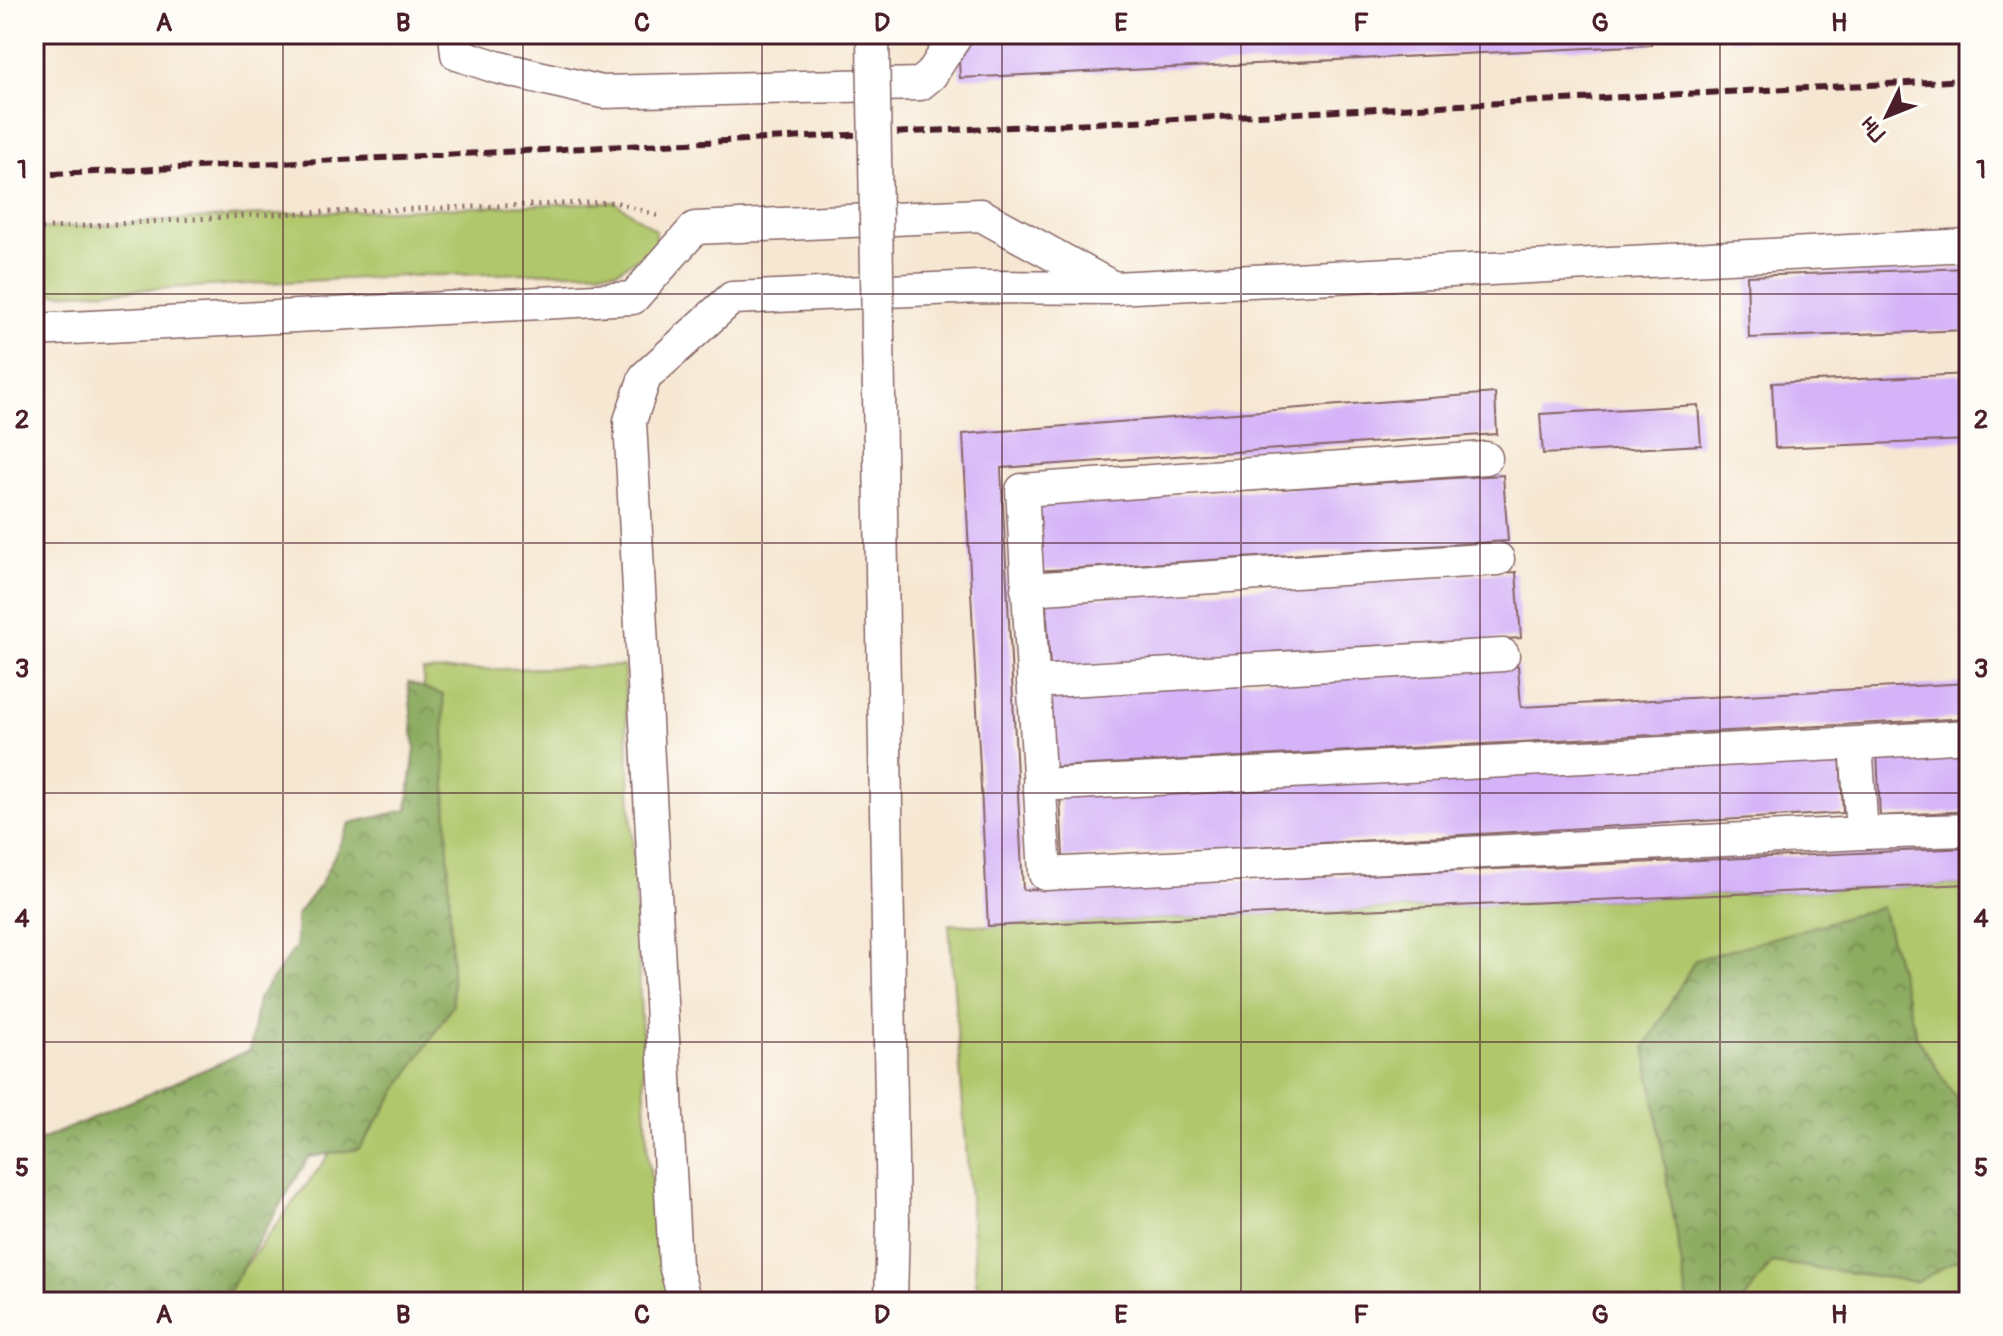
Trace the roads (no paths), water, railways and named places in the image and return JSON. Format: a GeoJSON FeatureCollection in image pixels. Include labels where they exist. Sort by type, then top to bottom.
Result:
{"type":"FeatureCollection","features":[{"type":"Feature","properties":{"kind":"street"},"geometry":{"type":"LineString","coordinates":[[455,34],[457,54],[496,67],[602,92],[920,84],[931,75],[957,34]]}},
{"type":"Feature","properties":{"kind":"street"},"geometry":{"type":"LineString","coordinates":[[873,34],[893,1222],[891,1302]]}},
{"type":"Feature","properties":{"kind":"street"},"geometry":{"type":"LineString","coordinates":[[34,330],[633,298],[695,228],[981,215],[1114,288]]}},
{"type":"Feature","properties":{"kind":"street"},"geometry":{"type":"LineString","coordinates":[[685,1302],[675,1265],[630,421],[645,377],[732,298],[979,287],[1114,288],[1969,245]]}},
{"type":"Feature","properties":{"kind":"street"},"geometry":{"type":"LineString","coordinates":[[1486,458],[1022,490],[1045,874],[1969,830]]}},
{"type":"Feature","properties":{"kind":"street"},"geometry":{"type":"LineString","coordinates":[[1027,589],[1498,559]]}},
{"type":"Feature","properties":{"kind":"street"},"geometry":{"type":"LineString","coordinates":[[1033,682],[1503,655]]}},
{"type":"Feature","properties":{"kind":"street"},"geometry":{"type":"LineString","coordinates":[[1039,785],[1969,736]]}},
{"type":"Feature","properties":{"kind":"street"},"geometry":{"type":"LineString","coordinates":[[1856,743],[1862,833]]}},
{"type":"Feature","properties":{"kind":"railway"},"geometry":{"type":"LineString","coordinates":[[34,175],[1969,80]]}}]}
